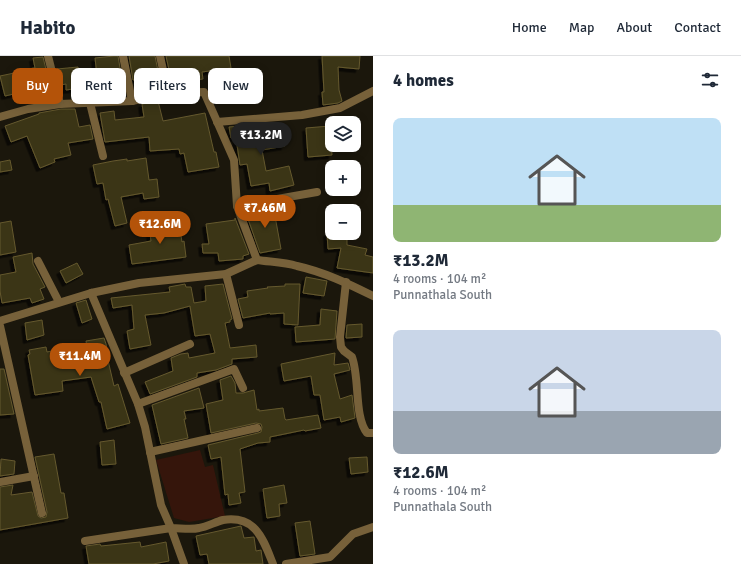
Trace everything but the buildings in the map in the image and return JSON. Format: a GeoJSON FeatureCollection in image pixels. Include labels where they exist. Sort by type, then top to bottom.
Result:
{"type":"FeatureCollection","features":[{"type":"Feature","properties":{"kind":"street"},"geometry":{"type":"LineString","coordinates":[[48,56],[51,68]]}},
{"type":"Feature","properties":{"kind":"street"},"geometry":{"type":"LineString","coordinates":[[123,56],[132,101],[126,101]]}},
{"type":"Feature","properties":{"kind":"street"},"geometry":{"type":"LineString","coordinates":[[160,56],[163,68]]}},
{"type":"Feature","properties":{"kind":"street"},"geometry":{"type":"LineString","coordinates":[[217,122],[280,118],[340,108],[373,91]]}},
{"type":"Feature","properties":{"kind":"street"},"geometry":{"type":"LineString","coordinates":[[200,92],[204,92],[234,160],[237,206],[257,260]]}},
{"type":"Feature","properties":{"kind":"street"},"geometry":{"type":"LineString","coordinates":[[0,117],[28,109],[60,104]]}},
{"type":"Feature","properties":{"kind":"street"},"geometry":{"type":"LineString","coordinates":[[90,104],[103,156]]}},
{"type":"Feature","properties":{"kind":"street"},"geometry":{"type":"LineString","coordinates":[[237,206],[317,192]]}},
{"type":"Feature","properties":{"kind":"street"},"geometry":{"type":"LineString","coordinates":[[0,321],[91,293],[139,283],[226,274],[257,260],[297,265],[346,282],[373,296]]}},
{"type":"Feature","properties":{"kind":"street"},"geometry":{"type":"LineString","coordinates":[[38,261],[59,302]]}},
{"type":"Feature","properties":{"kind":"street"},"geometry":{"type":"LineString","coordinates":[[226,274],[240,325]]}},
{"type":"Feature","properties":{"kind":"street"},"geometry":{"type":"LineString","coordinates":[[346,282],[340,337],[341,347],[352,357],[354,364],[358,406],[364,429],[367,433],[373,433]]}},
{"type":"Feature","properties":{"kind":"street"},"geometry":{"type":"LineString","coordinates":[[91,293],[138,404],[146,427],[161,505],[184,564]]}},
{"type":"Feature","properties":{"kind":"street"},"geometry":{"type":"LineString","coordinates":[[0,326],[42,514]]}},
{"type":"Feature","properties":{"kind":"street"},"geometry":{"type":"LineString","coordinates":[[124,373],[190,344]]}},
{"type":"Feature","properties":{"kind":"street"},"geometry":{"type":"LineString","coordinates":[[138,404],[234,369],[243,388]]}},
{"type":"Feature","properties":{"kind":"street"},"geometry":{"type":"LineString","coordinates":[[150,452],[257,428]]}},
{"type":"Feature","properties":{"kind":"street"},"geometry":{"type":"LineString","coordinates":[[0,482],[34,476]]}},
{"type":"Feature","properties":{"kind":"street"},"geometry":{"type":"LineString","coordinates":[[85,541],[171,528],[199,528],[223,520],[235,520],[247,522],[255,527],[260,534],[273,564]]}},
{"type":"Feature","properties":{"kind":"street"},"geometry":{"type":"LineString","coordinates":[[286,564],[330,557],[353,534],[373,527]]}},
{"type":"Feature","properties":{"kind":"shaded area"},"geometry":{"type":"Polygon","coordinates":[[[200,450],[205,467],[213,465],[225,516],[189,522],[174,518],[156,460],[200,450]]]}}]}
